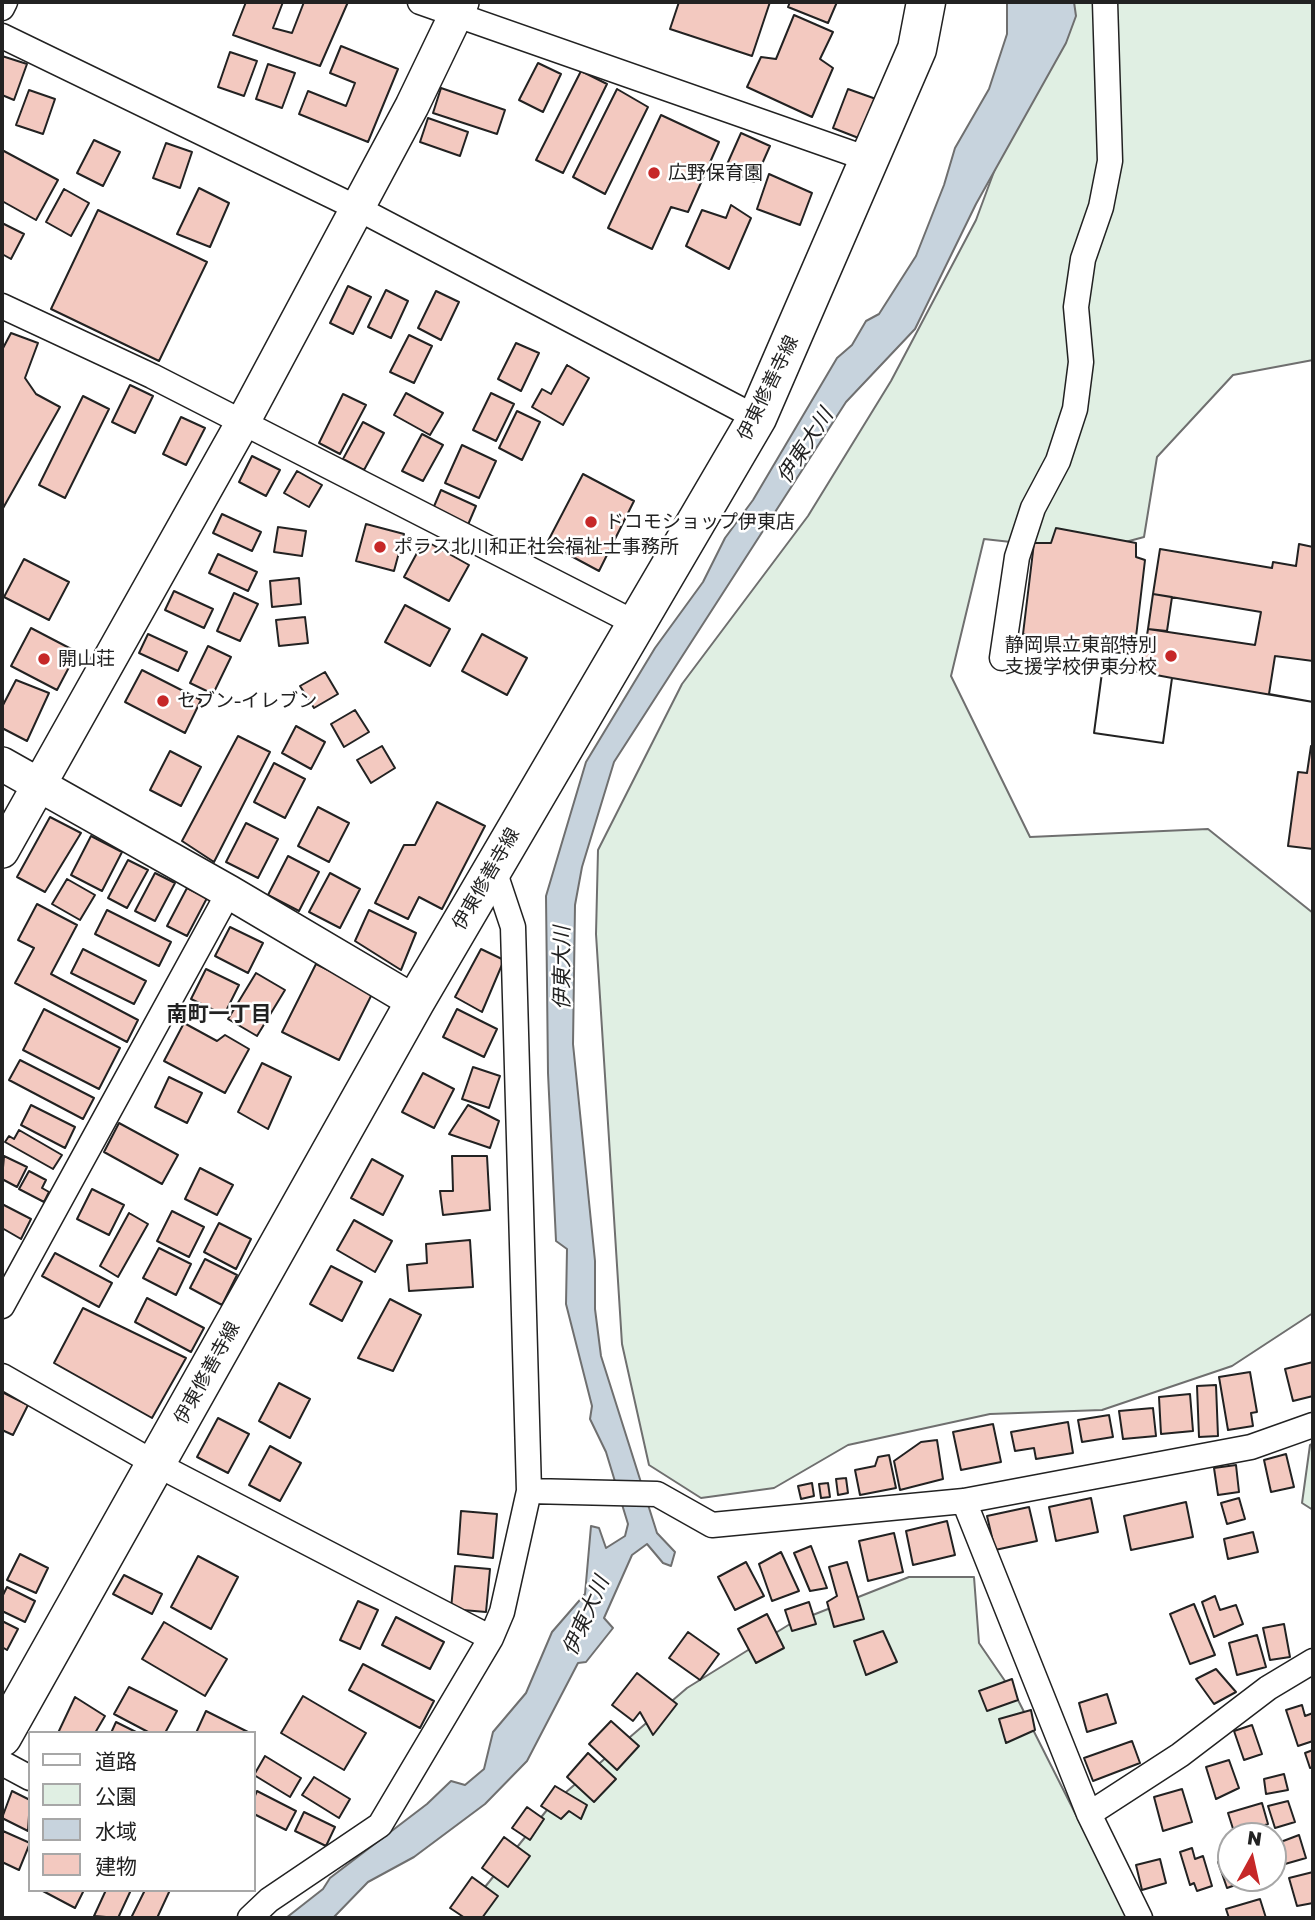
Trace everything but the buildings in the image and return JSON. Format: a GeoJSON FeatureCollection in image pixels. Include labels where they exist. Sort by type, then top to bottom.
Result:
{"type":"FeatureCollection","features":[{"type":"Feature","properties":{"kind":"main road","name":"伊東修善寺線"},"geometry":{"type":"LineString","coordinates":[[2,1737],[415,1002],[757,418],[917,49],[926,2]]}},
{"type":"Feature","properties":{"kind":"street"},"geometry":{"type":"LineString","coordinates":[[2,8],[5,2]]}},
{"type":"Feature","properties":{"kind":"street"},"geometry":{"type":"LineString","coordinates":[[421,2],[458,8],[871,160]]}},
{"type":"Feature","properties":{"kind":"street"},"geometry":{"type":"LineString","coordinates":[[1002,658],[1017,557],[1033,508],[1058,461],[1075,409],[1081,362],[1076,307],[1083,259],[1101,207],[1110,161],[1105,2]]}},
{"type":"Feature","properties":{"kind":"street"},"geometry":{"type":"LineString","coordinates":[[2,851],[243,422],[412,106],[458,8]]}},
{"type":"Feature","properties":{"kind":"street"},"geometry":{"type":"LineString","coordinates":[[2,36],[357,208],[757,418]]}},
{"type":"Feature","properties":{"kind":"street"},"geometry":{"type":"LineString","coordinates":[[2,306],[243,422],[635,624]]}},
{"type":"Feature","properties":{"kind":"street"},"geometry":{"type":"LineString","coordinates":[[2,764],[229,892],[415,1002]]}},
{"type":"Feature","properties":{"kind":"street"},"geometry":{"type":"LineString","coordinates":[[250,1918],[259,1895],[380,1825],[491,1638],[502,1612],[528,1491],[513,926],[493,867]]}},
{"type":"Feature","properties":{"kind":"street"},"geometry":{"type":"LineString","coordinates":[[2,1306],[229,892]]}},
{"type":"Feature","properties":{"kind":"street"},"geometry":{"type":"LineString","coordinates":[[2,1376],[156,1464],[491,1638]]}},
{"type":"Feature","properties":{"kind":"street"},"geometry":{"type":"LineString","coordinates":[[528,1491],[657,1494],[712,1525],[964,1501],[1251,1447],[1313,1424]]}},
{"type":"Feature","properties":{"kind":"street"},"geometry":{"type":"LineString","coordinates":[[964,1501],[1089,1814],[1140,1918]]}},
{"type":"Feature","properties":{"kind":"street"},"geometry":{"type":"LineString","coordinates":[[1089,1814],[1180,1755],[1268,1688],[1313,1661]]}},
{"type":"Feature","properties":{"kind":"street"},"geometry":{"type":"LineString","coordinates":[[2,1763],[28,1777]]}},
{"type":"Feature","properties":{"kind":"green space"},"geometry":{"type":"Polygon","coordinates":[[[1057,2],[1313,2],[1313,360],[1233,375],[1157,457],[1144,537],[1092,551],[984,539],[951,676],[1030,837],[1208,829],[1313,913],[1313,1313],[1232,1366],[1102,1410],[990,1414],[848,1445],[774,1488],[701,1498],[649,1465],[622,1344],[596,934],[598,850],[682,684],[808,516],[891,381],[976,220],[1057,2]]]}},
{"type":"Feature","properties":{"kind":"green space"},"geometry":{"type":"Polygon","coordinates":[[[1313,1443],[1313,1510],[1302,1503],[1310,1445],[1313,1443]]]}},
{"type":"Feature","properties":{"kind":"green space"},"geometry":{"type":"Polygon","coordinates":[[[909,1577],[974,1577],[979,1643],[1018,1700],[1128,1918],[460,1918],[551,1805],[687,1688],[790,1624],[909,1577]]]}},
{"type":"Feature","properties":{"kind":"water","name":"伊東大川"},"geometry":{"type":"Polygon","coordinates":[[[1007,2],[1074,2],[1076,16],[1066,43],[976,204],[915,329],[846,402],[614,762],[582,867],[575,905],[573,1044],[595,1261],[595,1309],[601,1356],[657,1533],[675,1552],[671,1566],[663,1563],[647,1544],[632,1555],[604,1618],[613,1628],[586,1662],[578,1663],[527,1761],[485,1804],[414,1857],[368,1882],[333,1918],[286,1918],[323,1889],[330,1878],[427,1804],[451,1781],[465,1785],[484,1769],[493,1732],[526,1693],[552,1632],[585,1594],[591,1526],[599,1528],[606,1548],[625,1536],[628,1524],[606,1452],[590,1419],[592,1406],[566,1304],[567,1249],[556,1241],[548,1073],[546,896],[586,762],[655,648],[703,582],[725,538],[753,500],[837,358],[852,345],[866,321],[879,314],[916,256],[944,185],[955,148],[989,89],[1007,34],[1007,2]]]}},
{"type":"Feature","properties":{"kind":"place","name":"広野保育園"},"geometry":{"type":"Point","coordinates":[654,173]}},
{"type":"Feature","properties":{"kind":"place","name":"ドコモショップ伊東店"},"geometry":{"type":"Point","coordinates":[591,522]}},
{"type":"Feature","properties":{"kind":"place","name":"ポラス北川和正社会福祉士事務所"},"geometry":{"type":"Point","coordinates":[380,547]}},
{"type":"Feature","properties":{"kind":"place","name":"静岡県立東部特別 支援学校伊東分校"},"geometry":{"type":"Point","coordinates":[1171,656]}},
{"type":"Feature","properties":{"kind":"place","name":"開山荘"},"geometry":{"type":"Point","coordinates":[44,659]}},
{"type":"Feature","properties":{"kind":"place","name":"セブン-イレブン"},"geometry":{"type":"Point","coordinates":[163,701]}},
{"type":"Feature","properties":{"kind":"district","name":"南町一丁目"},"geometry":{"type":"Point","coordinates":[219,1014]}}]}
